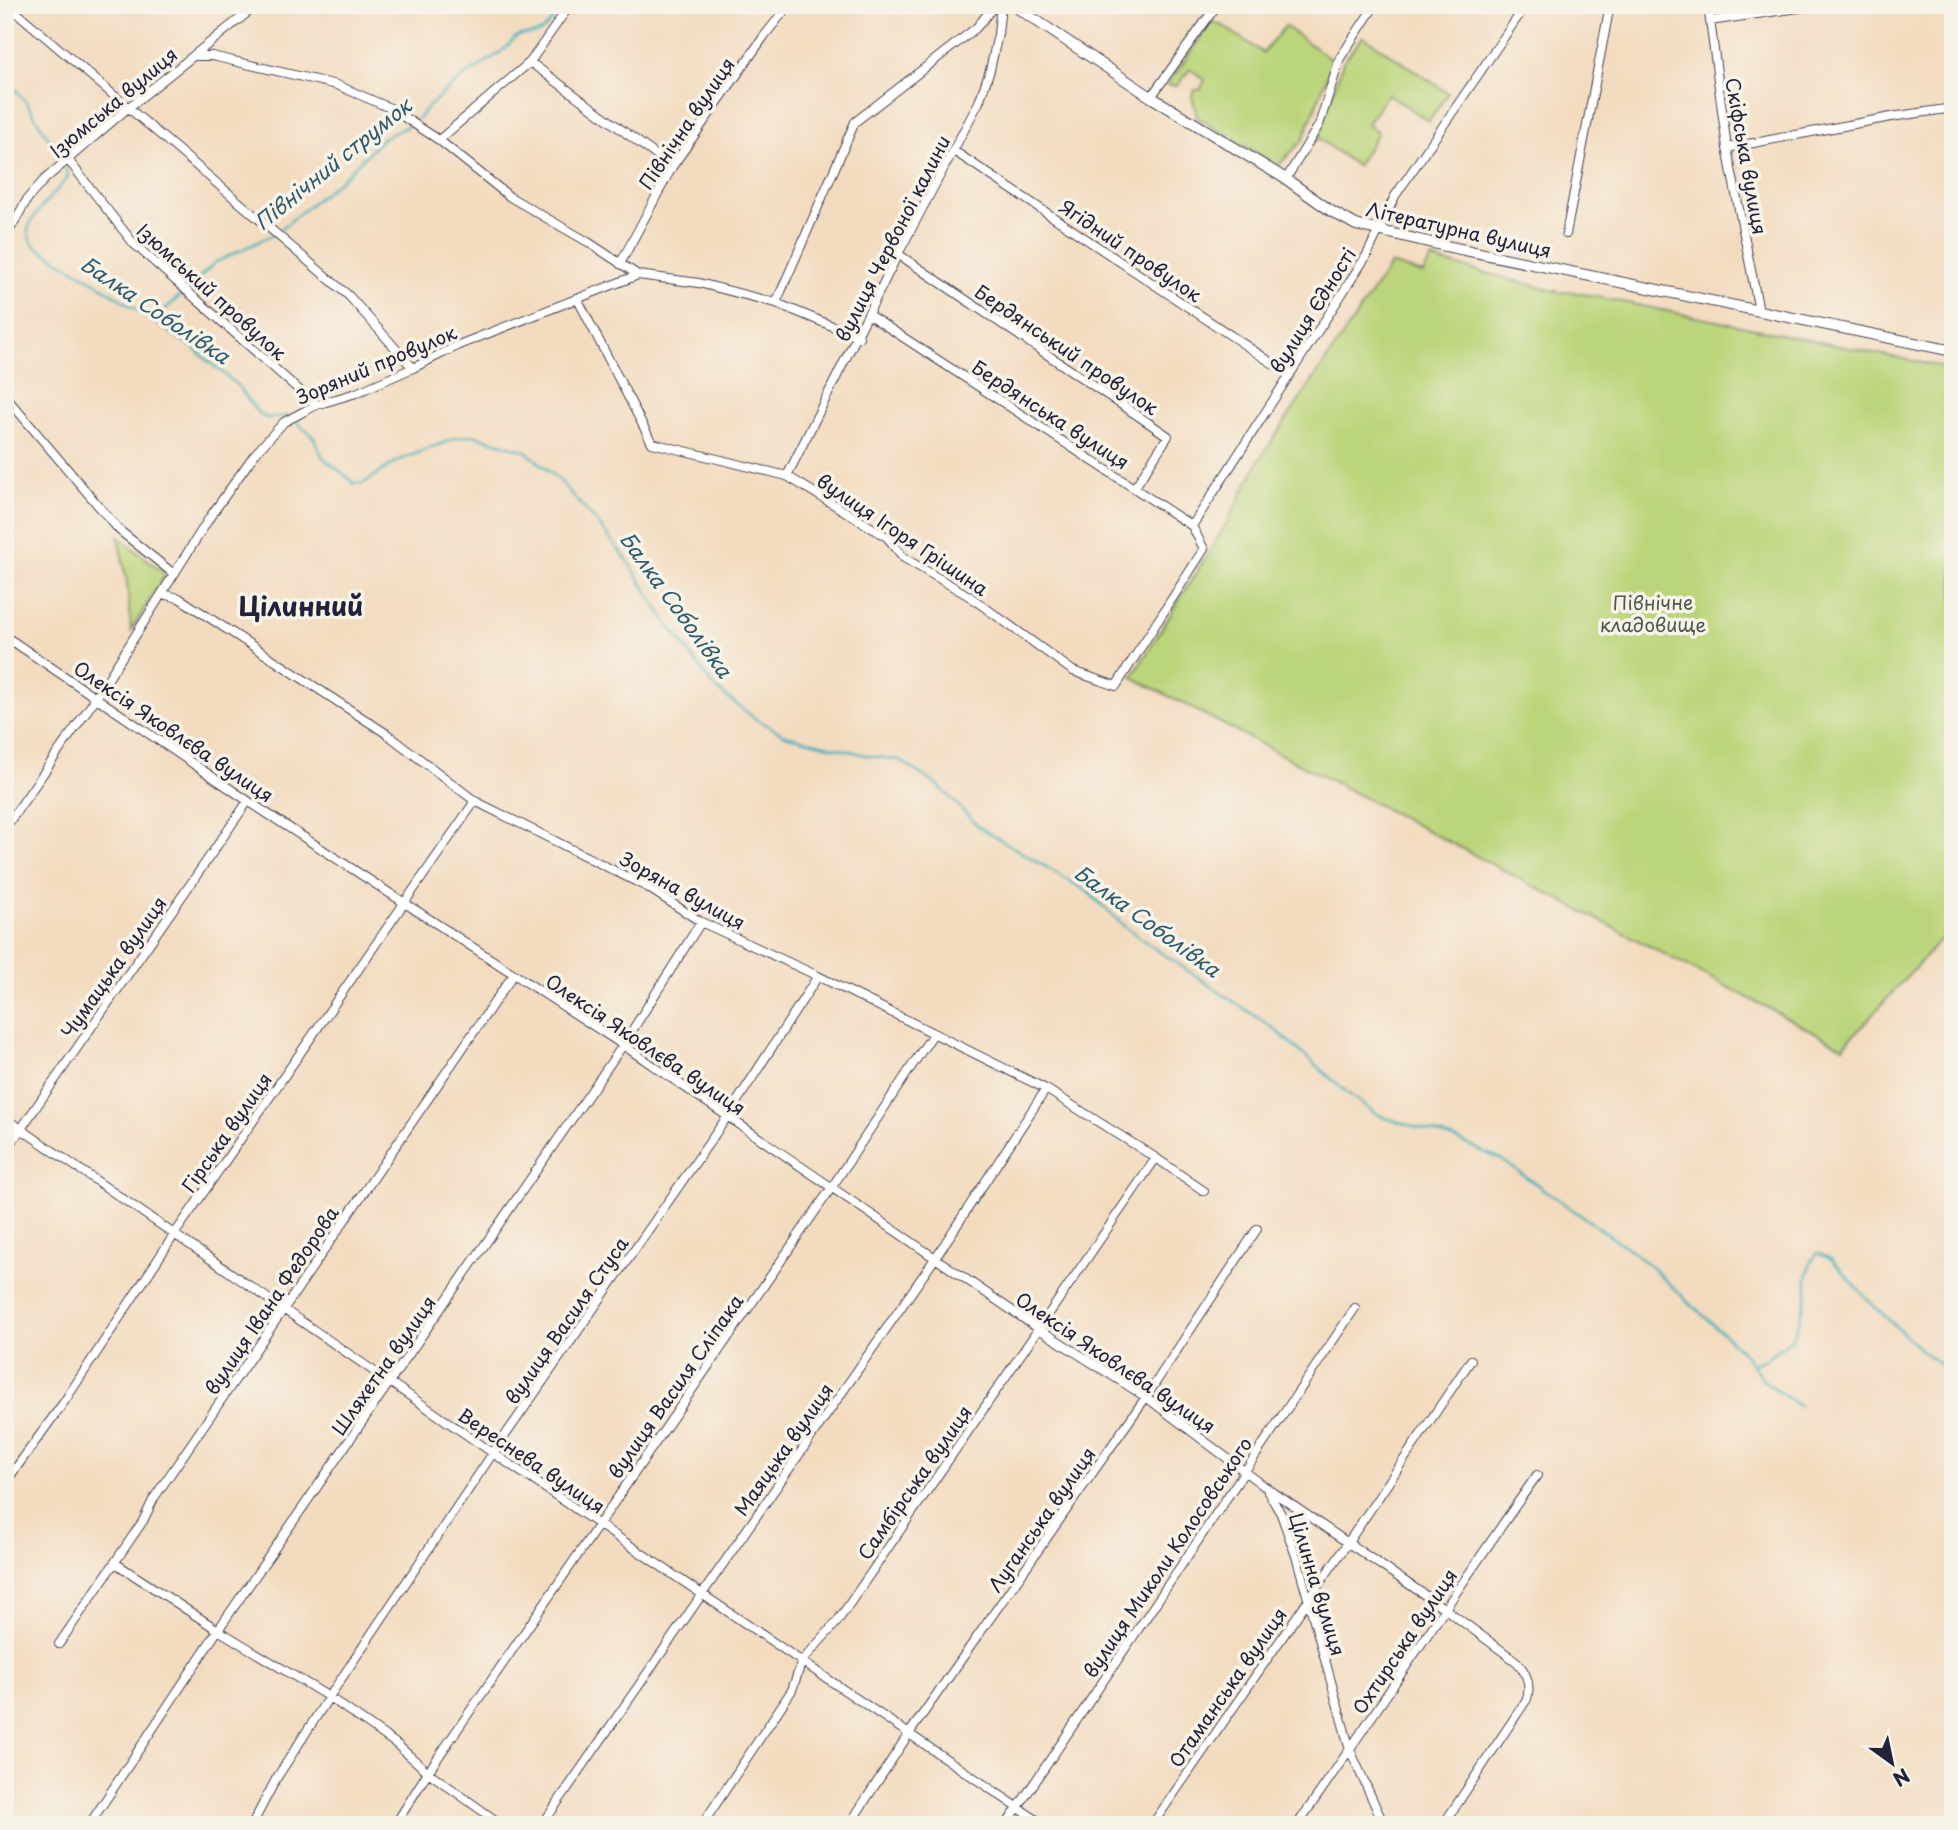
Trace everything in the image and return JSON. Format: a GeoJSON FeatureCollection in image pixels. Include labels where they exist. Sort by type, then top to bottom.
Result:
{"type":"FeatureCollection","features":[{"type":"Feature","properties":{"kind":"street"},"geometry":{"type":"LineString","coordinates":[[8,5],[349,296],[413,368]]}},
{"type":"Feature","properties":{"kind":"street","name":"Ізюмська вулиця"},"geometry":{"type":"LineString","coordinates":[[5,238],[28,198],[45,179],[194,56],[247,8],[257,5]]}},
{"type":"Feature","properties":{"kind":"street"},"geometry":{"type":"LineString","coordinates":[[439,140],[530,62],[569,5]]}},
{"type":"Feature","properties":{"kind":"street","name":"Північна вулиця"},"geometry":{"type":"LineString","coordinates":[[620,264],[671,167],[789,5]]}},
{"type":"Feature","properties":{"kind":"street"},"geometry":{"type":"LineString","coordinates":[[776,303],[855,122],[976,28],[995,5]]}},
{"type":"Feature","properties":{"kind":"street","name":"вулиця Червоної калини"},"geometry":{"type":"LineString","coordinates":[[787,476],[859,337],[898,254],[979,102],[990,70],[1001,5]]}},
{"type":"Feature","properties":{"kind":"street","name":"Літературна вулиця"},"geometry":{"type":"LineString","coordinates":[[1013,5],[1151,97],[1356,225],[1953,351]]}},
{"type":"Feature","properties":{"kind":"street"},"geometry":{"type":"LineString","coordinates":[[1151,97],[1217,5]]}},
{"type":"Feature","properties":{"kind":"street"},"geometry":{"type":"LineString","coordinates":[[1286,179],[1319,125],[1340,58],[1375,5]]}},
{"type":"Feature","properties":{"kind":"street","name":"вулиця Єдності"},"geometry":{"type":"LineString","coordinates":[[1192,526],[1367,255],[1395,196],[1526,5]]}},
{"type":"Feature","properties":{"kind":"street"},"geometry":{"type":"LineString","coordinates":[[1566,234],[1610,5]]}},
{"type":"Feature","properties":{"kind":"street","name":"Скіфська вулиця"},"geometry":{"type":"LineString","coordinates":[[1708,5],[1727,148],[1759,311]]}},
{"type":"Feature","properties":{"kind":"street"},"geometry":{"type":"LineString","coordinates":[[1710,21],[1819,5]]}},
{"type":"Feature","properties":{"kind":"street"},"geometry":{"type":"LineString","coordinates":[[194,56],[212,56],[337,85],[390,108],[439,140],[510,197],[588,242],[638,275],[699,283],[776,303],[859,337]]}},
{"type":"Feature","properties":{"kind":"street"},"geometry":{"type":"LineString","coordinates":[[530,62],[671,167]]}},
{"type":"Feature","properties":{"kind":"street"},"geometry":{"type":"LineString","coordinates":[[1727,148],[1953,108]]}},
{"type":"Feature","properties":{"kind":"street","name":"Ягідний провулок"},"geometry":{"type":"LineString","coordinates":[[954,151],[1290,375]]}},
{"type":"Feature","properties":{"kind":"street","name":"Ізюмський провулок"},"geometry":{"type":"LineString","coordinates":[[69,161],[134,244],[316,405]]}},
{"type":"Feature","properties":{"kind":"street","name":"Бердянський провулок"},"geometry":{"type":"LineString","coordinates":[[898,254],[1168,436],[1135,487]]}},
{"type":"Feature","properties":{"kind":"street","name":"Зоряний провулок"},"geometry":{"type":"LineString","coordinates":[[5,828],[96,698],[174,574],[254,455],[284,422],[316,405],[356,393],[461,344],[638,275]]}},
{"type":"Feature","properties":{"kind":"street","name":"вулиця Ігоря Грішина"},"geometry":{"type":"LineString","coordinates":[[577,298],[652,443],[787,476],[887,537],[904,558],[969,596],[1073,671],[1116,686],[1204,549]]}},
{"type":"Feature","properties":{"kind":"street","name":"Бердянська вулиця"},"geometry":{"type":"LineString","coordinates":[[869,315],[1192,526],[1204,549]]}},
{"type":"Feature","properties":{"kind":"street"},"geometry":{"type":"LineString","coordinates":[[5,396],[119,530],[174,574]]}},
{"type":"Feature","properties":{"kind":"street","name":"Зоряна вулиця"},"geometry":{"type":"LineString","coordinates":[[162,594],[179,598],[336,699],[475,801],[624,875],[701,922],[818,975],[1046,1089],[1204,1191]]}},
{"type":"Feature","properties":{"kind":"street","name":"Олексія Яковлєва вулиця"},"geometry":{"type":"LineString","coordinates":[[5,636],[248,801],[622,1045],[1039,1329],[1146,1398],[1264,1486]]}},
{"type":"Feature","properties":{"kind":"street","name":"Чумацька вулиця"},"geometry":{"type":"LineString","coordinates":[[5,1152],[248,801]]}},
{"type":"Feature","properties":{"kind":"street","name":"Гірська вулиця"},"geometry":{"type":"LineString","coordinates":[[5,1483],[8,1471],[64,1402],[174,1236],[475,801]]}},
{"type":"Feature","properties":{"kind":"street","name":"Шляхетна вулиця"},"geometry":{"type":"LineString","coordinates":[[89,1825],[218,1630],[622,1045],[701,922]]}},
{"type":"Feature","properties":{"kind":"street","name":"вулиця Івана Федорова"},"geometry":{"type":"LineString","coordinates":[[59,1644],[143,1521],[154,1498],[513,975]]}},
{"type":"Feature","properties":{"kind":"street","name":"вулиця Василя Стуса"},"geometry":{"type":"LineString","coordinates":[[252,1825],[276,1779],[329,1697],[493,1452],[726,1117],[818,975]]}},
{"type":"Feature","properties":{"kind":"street","name":"вулиця Василя Сліпака"},"geometry":{"type":"LineString","coordinates":[[395,1825],[428,1772],[832,1187],[933,1034]]}},
{"type":"Feature","properties":{"kind":"street","name":"Маяцька вулиця"},"geometry":{"type":"LineString","coordinates":[[542,1825],[936,1257],[1046,1089]]}},
{"type":"Feature","properties":{"kind":"street","name":"Вереснева вулиця"},"geometry":{"type":"LineString","coordinates":[[5,1118],[174,1236],[1044,1825]]}},
{"type":"Feature","properties":{"kind":"street","name":"Самбірська вулиця"},"geometry":{"type":"LineString","coordinates":[[702,1825],[792,1690],[802,1661],[837,1622],[1156,1158]]}},
{"type":"Feature","properties":{"kind":"street","name":"Луганська вулиця"},"geometry":{"type":"LineString","coordinates":[[849,1825],[908,1735],[1146,1398],[1257,1230]]}},
{"type":"Feature","properties":{"kind":"street","name":"вулиця Миколи Колосовського"},"geometry":{"type":"LineString","coordinates":[[1006,1825],[1356,1308]]}},
{"type":"Feature","properties":{"kind":"street","name":"Отаманська вулиця"},"geometry":{"type":"LineString","coordinates":[[1152,1825],[1471,1360]]}},
{"type":"Feature","properties":{"kind":"street","name":"Охтирська вулиця"},"geometry":{"type":"LineString","coordinates":[[1297,1825],[1537,1475]]}},
{"type":"Feature","properties":{"kind":"street","name":"Цілинна вулиця"},"geometry":{"type":"LineString","coordinates":[[1264,1486],[1444,1608],[1524,1669],[1530,1690],[1527,1699],[1443,1825]]}},
{"type":"Feature","properties":{"kind":"street","name":"Цілинна вулиця"},"geometry":{"type":"LineString","coordinates":[[1264,1486],[1282,1514],[1350,1750],[1384,1825]]}},
{"type":"Feature","properties":{"kind":"street"},"geometry":{"type":"LineString","coordinates":[[115,1563],[218,1630],[329,1697],[395,1743],[428,1772],[502,1825]]}},
{"type":"Feature","properties":{"kind":"green space"},"geometry":{"type":"Polygon","coordinates":[[[1212,22],[1220,24],[1263,53],[1285,26],[1333,61],[1303,140],[1278,166],[1197,117],[1192,96],[1195,90],[1200,90],[1205,80],[1190,69],[1177,86],[1167,85],[1212,22]]]}},
{"type":"Feature","properties":{"kind":"green space"},"geometry":{"type":"Polygon","coordinates":[[[1363,36],[1448,93],[1429,121],[1388,94],[1367,124],[1378,132],[1357,166],[1318,138],[1343,62],[1363,36]]]}},
{"type":"Feature","properties":{"kind":"green space","name":"Північне кладовище"},"geometry":{"type":"Polygon","coordinates":[[[1431,259],[1563,293],[1568,291],[1953,369],[1953,926],[1843,1047],[1132,677],[1229,519],[1260,459],[1391,264],[1423,274],[1431,259]]]}},
{"type":"Feature","properties":{"kind":"green space"},"geometry":{"type":"Polygon","coordinates":[[[118,536],[165,574],[131,631],[127,582],[118,536]]]}},
{"type":"Feature","properties":{"kind":"waterway","name":"Північний струмок"},"geometry":{"type":"LineString","coordinates":[[416,121],[446,91],[505,49],[516,37],[545,29],[562,5]]}},
{"type":"Feature","properties":{"kind":"waterway","name":"Балка Соболівка"},"geometry":{"type":"LineString","coordinates":[[5,76],[28,105],[62,160]]}},
{"type":"Feature","properties":{"kind":"waterway","name":"Північний струмок"},"geometry":{"type":"LineString","coordinates":[[154,320],[216,262],[275,234],[346,175],[383,138],[410,125]]}},
{"type":"Feature","properties":{"kind":"waterway","name":"Балка Соболівка"},"geometry":{"type":"LineString","coordinates":[[65,166],[68,177],[38,211],[30,225],[29,236],[36,247],[95,282],[192,347],[238,386],[257,412],[266,418],[289,416]]}},
{"type":"Feature","properties":{"kind":"waterway","name":"Балка Соболівка"},"geometry":{"type":"LineString","coordinates":[[295,418],[314,438],[324,458],[354,484],[364,483],[397,461],[456,438],[473,435],[526,451],[560,481],[600,526],[627,560],[664,618],[711,683],[757,720],[785,735],[870,756],[899,760],[939,786],[979,827],[1088,892],[1123,925],[1154,948],[1273,1028],[1373,1112],[1455,1139],[1502,1160],[1640,1257],[1729,1339],[1746,1356],[1764,1381],[1799,1406]]}},
{"type":"Feature","properties":{"kind":"waterway","name":"Балка Соболівка"},"geometry":{"type":"LineString","coordinates":[[1752,1365],[1766,1359],[1793,1338],[1807,1296],[1810,1264],[1817,1253],[1831,1259],[1874,1306],[1921,1350],[1953,1374]]}},
{"type":"Feature","properties":{"kind":"district","name":"Цілинний"},"geometry":{"type":"Point","coordinates":[301,605]}}]}
